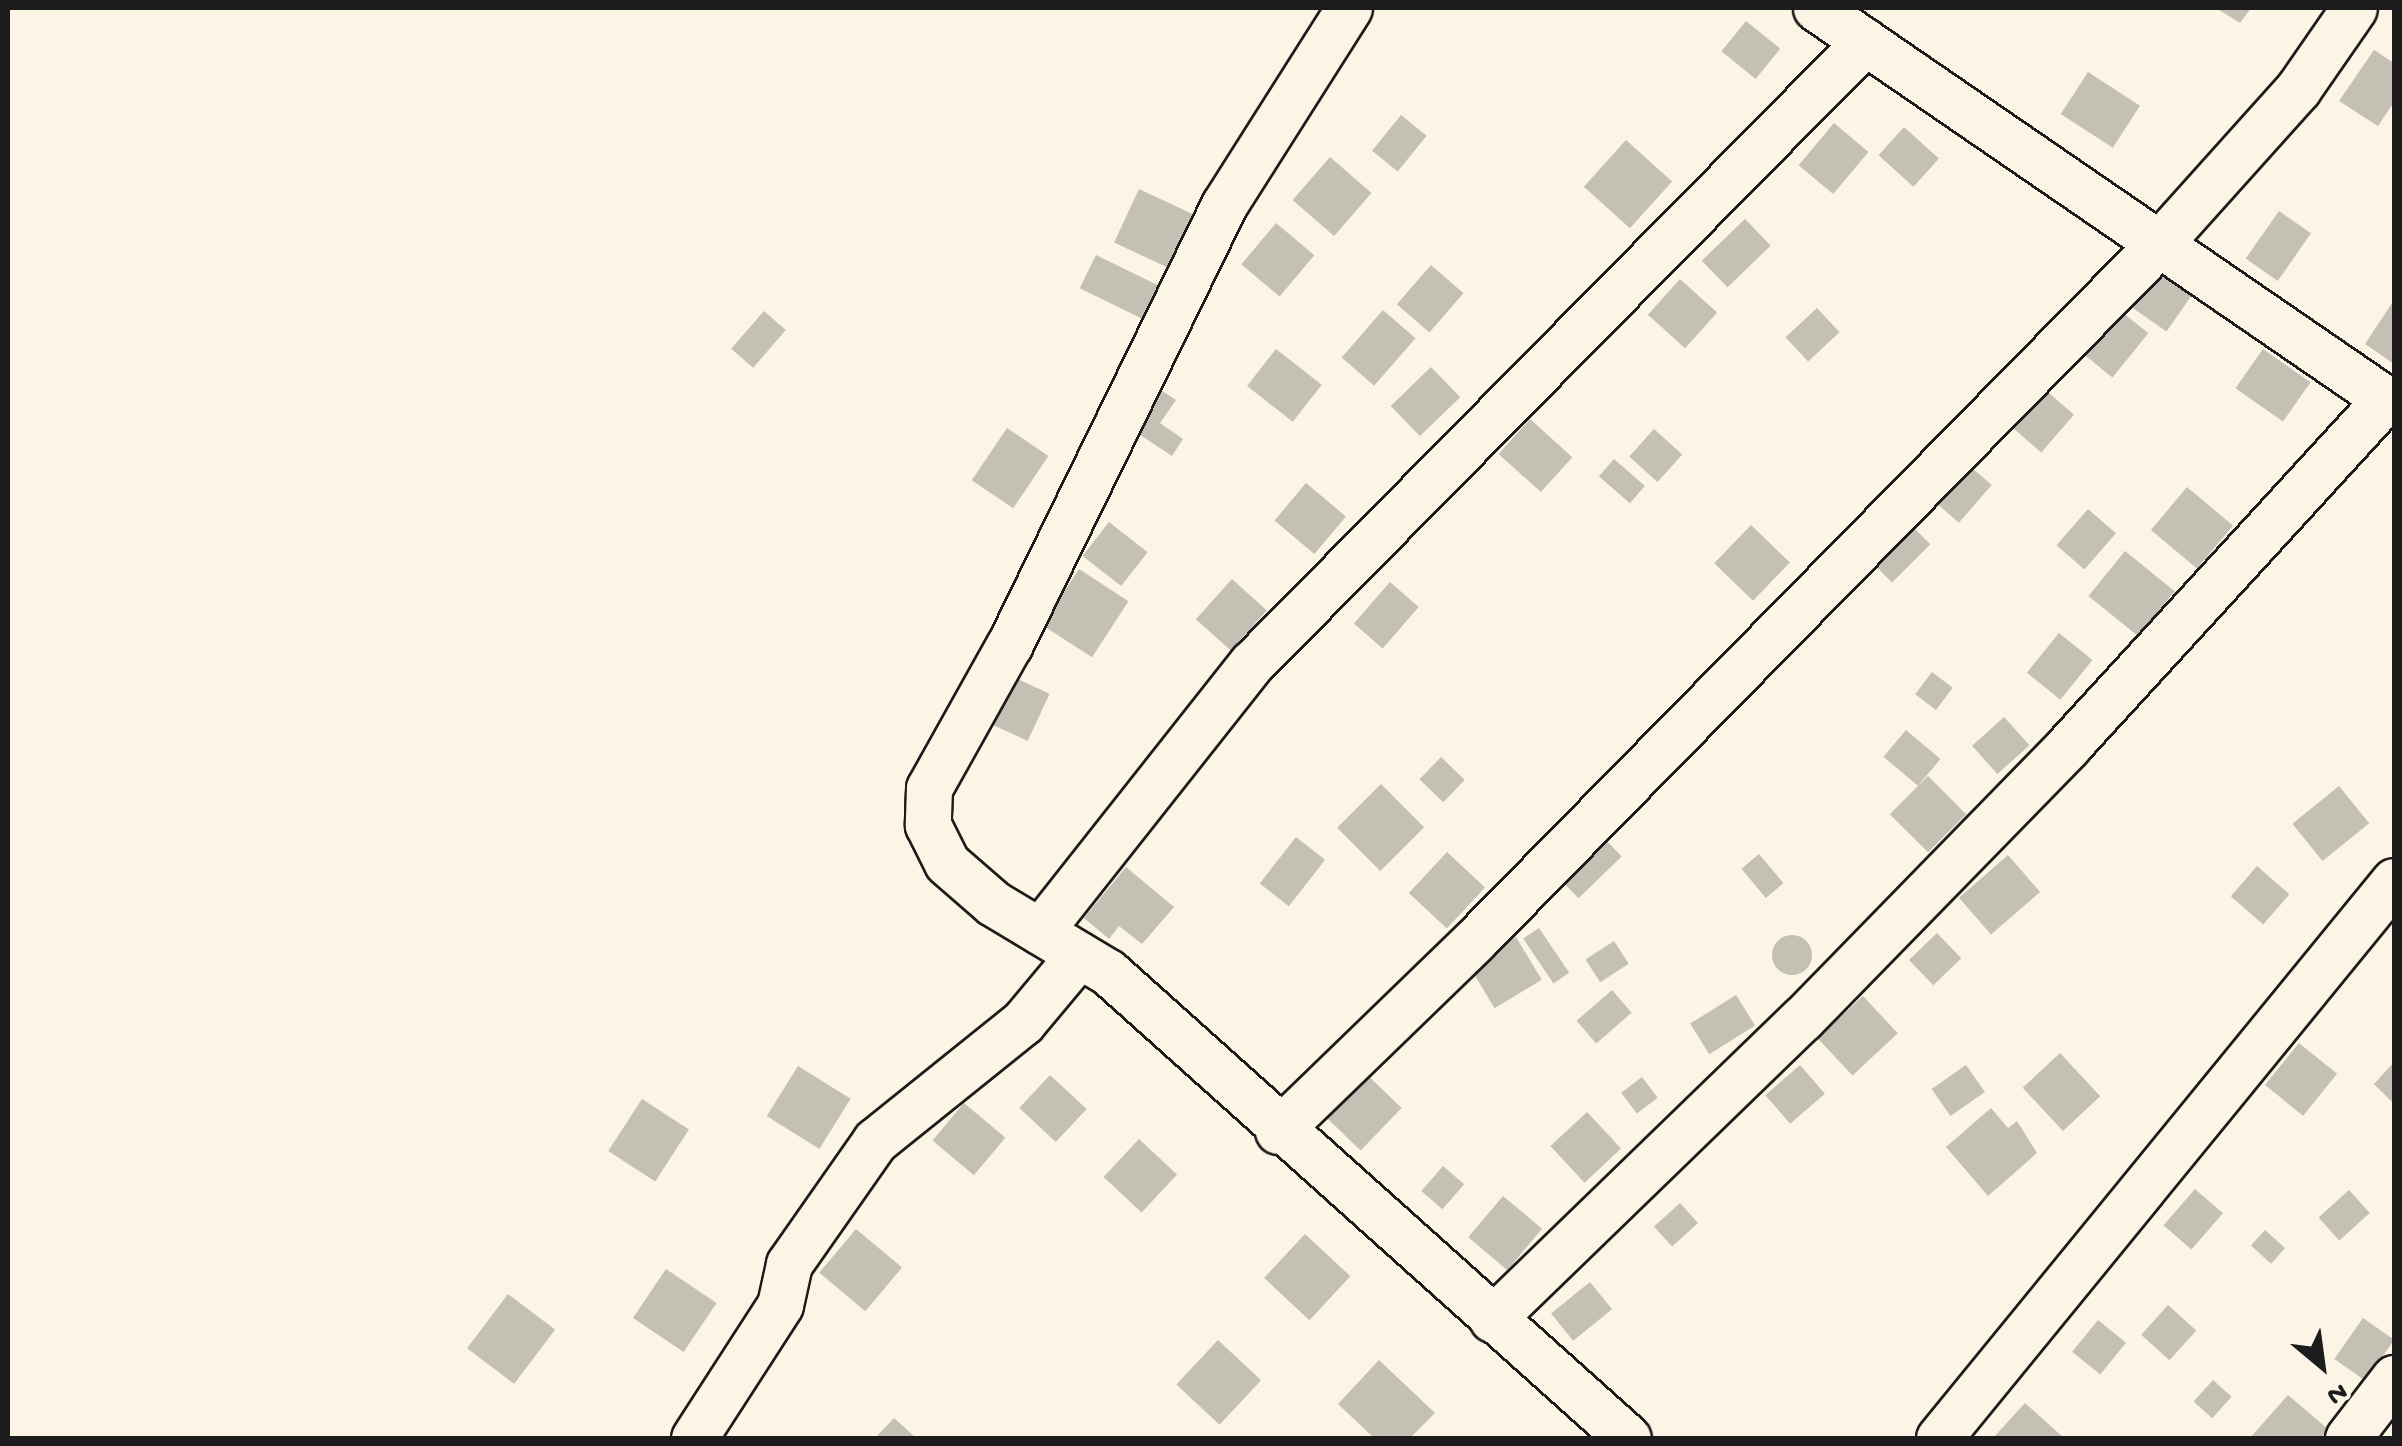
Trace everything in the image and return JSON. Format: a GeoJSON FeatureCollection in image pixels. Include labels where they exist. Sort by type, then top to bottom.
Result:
{"type":"FeatureCollection","features":[{"type":"Feature","properties":{"kind":"street"},"geometry":{"type":"LineString","coordinates":[[1350,8],[1224,205],[1009,646],[929,788],[928,825],[947,863],[1040,931],[1108,972],[1278,1130],[1628,1438]]}},
{"type":"Feature","properties":{"kind":"street"},"geometry":{"type":"LineString","coordinates":[[1492,1319],[1802,1019],[2068,746],[2390,402],[1816,8]]}},
{"type":"Feature","properties":{"kind":"street"},"geometry":{"type":"LineString","coordinates":[[1278,1130],[1474,941],[2158,245],[2298,89],[2354,8]]}},
{"type":"Feature","properties":{"kind":"street"},"geometry":{"type":"LineString","coordinates":[[1040,931],[1252,663],[1865,42]]}},
{"type":"Feature","properties":{"kind":"street"},"geometry":{"type":"LineString","coordinates":[[1939,1438],[2394,881]]}},
{"type":"Feature","properties":{"kind":"street"},"geometry":{"type":"LineString","coordinates":[[694,1438],[780,1305],[790,1264],[876,1141],[1022,1022],[1079,955]]}},
{"type":"Feature","properties":{"kind":"street"},"geometry":{"type":"LineString","coordinates":[[2348,1438],[2394,1378]]}},
{"type":"Feature","properties":{"kind":"building"},"geometry":{"type":"Polygon","coordinates":[[[2216,8],[2251,8],[2240,23],[2216,8]]]}},
{"type":"Feature","properties":{"kind":"building"},"geometry":{"type":"Polygon","coordinates":[[[1746,21],[1780,49],[1756,79],[1721,51],[1746,21]]]}},
{"type":"Feature","properties":{"kind":"building"},"geometry":{"type":"Polygon","coordinates":[[[2374,50],[2394,63],[2394,102],[2378,126],[2339,101],[2374,50]]]}},
{"type":"Feature","properties":{"kind":"building"},"geometry":{"type":"Polygon","coordinates":[[[2088,72],[2140,106],[2113,148],[2061,114],[2088,72]]]}},
{"type":"Feature","properties":{"kind":"building"},"geometry":{"type":"Polygon","coordinates":[[[1401,115],[1427,136],[1398,172],[1372,151],[1401,115]]]}},
{"type":"Feature","properties":{"kind":"building"},"geometry":{"type":"Polygon","coordinates":[[[1834,123],[1868,152],[1833,194],[1799,165],[1834,123]]]}},
{"type":"Feature","properties":{"kind":"building"},"geometry":{"type":"Polygon","coordinates":[[[1904,127],[1939,158],[1914,187],[1879,155],[1904,127]]]}},
{"type":"Feature","properties":{"kind":"building"},"geometry":{"type":"Polygon","coordinates":[[[1626,140],[1672,181],[1630,228],[1584,187],[1626,140]]]}},
{"type":"Feature","properties":{"kind":"building"},"geometry":{"type":"Polygon","coordinates":[[[1330,157],[1372,193],[1334,236],[1293,200],[1330,157]]]}},
{"type":"Feature","properties":{"kind":"building"},"geometry":{"type":"Polygon","coordinates":[[[1139,189],[1194,215],[1169,268],[1114,242],[1139,189]]]}},
{"type":"Feature","properties":{"kind":"building"},"geometry":{"type":"Polygon","coordinates":[[[2279,211],[2311,233],[2278,281],[2246,259],[2279,211]]]}},
{"type":"Feature","properties":{"kind":"building"},"geometry":{"type":"Polygon","coordinates":[[[1745,219],[1771,246],[1728,287],[1702,261],[1745,219]]]}},
{"type":"Feature","properties":{"kind":"building"},"geometry":{"type":"Polygon","coordinates":[[[1276,223],[1314,255],[1280,297],[1241,264],[1276,223]]]}},
{"type":"Feature","properties":{"kind":"building"},"geometry":{"type":"Polygon","coordinates":[[[1096,255],[1166,289],[1150,322],[1080,288],[1096,255]]]}},
{"type":"Feature","properties":{"kind":"building"},"geometry":{"type":"Polygon","coordinates":[[[1431,265],[1463,293],[1429,332],[1397,304],[1431,265]]]}},
{"type":"Feature","properties":{"kind":"building"},"geometry":{"type":"Polygon","coordinates":[[[2156,268],[2193,294],[2166,331],[2130,306],[2156,268]]]}},
{"type":"Feature","properties":{"kind":"building"},"geometry":{"type":"Polygon","coordinates":[[[1680,279],[1717,312],[1685,348],[1648,315],[1680,279]]]}},
{"type":"Feature","properties":{"kind":"building"},"geometry":{"type":"Polygon","coordinates":[[[2394,300],[2394,364],[2365,344],[2394,300]]]}},
{"type":"Feature","properties":{"kind":"building"},"geometry":{"type":"Polygon","coordinates":[[[2111,303],[2148,333],[2112,378],[2075,347],[2111,303]]]}},
{"type":"Feature","properties":{"kind":"building"},"geometry":{"type":"Polygon","coordinates":[[[1817,308],[1840,332],[1808,361],[1786,337],[1817,308]]]}},
{"type":"Feature","properties":{"kind":"building"},"geometry":{"type":"Polygon","coordinates":[[[1383,310],[1415,338],[1374,386],[1342,358],[1383,310]]]}},
{"type":"Feature","properties":{"kind":"building"},"geometry":{"type":"Polygon","coordinates":[[[764,311],[786,330],[753,368],[731,349],[764,311]]]}},
{"type":"Feature","properties":{"kind":"building"},"geometry":{"type":"Polygon","coordinates":[[[1276,349],[1322,385],[1293,422],[1247,386],[1276,349]]]}},
{"type":"Feature","properties":{"kind":"building"},"geometry":{"type":"Polygon","coordinates":[[[2263,349],[2311,382],[2283,422],[2235,388],[2263,349]]]}},
{"type":"Feature","properties":{"kind":"building"},"geometry":{"type":"Polygon","coordinates":[[[1431,367],[1460,397],[1420,436],[1391,406],[1431,367]]]}},
{"type":"Feature","properties":{"kind":"building"},"geometry":{"type":"Polygon","coordinates":[[[2034,380],[2074,415],[2041,453],[2001,418],[2034,380]]]}},
{"type":"Feature","properties":{"kind":"building"},"geometry":{"type":"Polygon","coordinates":[[[1155,386],[1176,400],[1160,423],[1183,439],[1172,456],[1128,427],[1155,386]]]}},
{"type":"Feature","properties":{"kind":"building"},"geometry":{"type":"Polygon","coordinates":[[[1530,419],[1572,457],[1541,492],[1499,454],[1530,419]]]}},
{"type":"Feature","properties":{"kind":"building"},"geometry":{"type":"Polygon","coordinates":[[[1007,428],[1048,456],[1013,508],[972,480],[1007,428]]]}},
{"type":"Feature","properties":{"kind":"building"},"geometry":{"type":"Polygon","coordinates":[[[1654,429],[1682,454],[1657,482],[1629,456],[1654,429]]]}},
{"type":"Feature","properties":{"kind":"building"},"geometry":{"type":"Polygon","coordinates":[[[1614,459],[1645,486],[1630,503],[1599,476],[1614,459]]]}},
{"type":"Feature","properties":{"kind":"building"},"geometry":{"type":"Polygon","coordinates":[[[1963,460],[1992,485],[1959,523],[1930,498],[1963,460]]]}},
{"type":"Feature","properties":{"kind":"building"},"geometry":{"type":"Polygon","coordinates":[[[1306,483],[1346,516],[1314,554],[1275,521],[1306,483]]]}},
{"type":"Feature","properties":{"kind":"building"},"geometry":{"type":"Polygon","coordinates":[[[2187,487],[2233,526],[2197,568],[2151,530],[2187,487]]]}},
{"type":"Feature","properties":{"kind":"building"},"geometry":{"type":"Polygon","coordinates":[[[2088,509],[2116,533],[2084,570],[2057,545],[2088,509]]]}},
{"type":"Feature","properties":{"kind":"building"},"geometry":{"type":"Polygon","coordinates":[[[1902,516],[1930,544],[1892,582],[1864,554],[1902,516]]]}},
{"type":"Feature","properties":{"kind":"building"},"geometry":{"type":"Polygon","coordinates":[[[1109,522],[1148,552],[1121,586],[1083,556],[1109,522]]]}},
{"type":"Feature","properties":{"kind":"building"},"geometry":{"type":"Polygon","coordinates":[[[1751,525],[1790,563],[1753,601],[1714,563],[1751,525]]]}},
{"type":"Feature","properties":{"kind":"building"},"geometry":{"type":"Polygon","coordinates":[[[2125,551],[2175,591],[2138,636],[2088,596],[2125,551]]]}},
{"type":"Feature","properties":{"kind":"building"},"geometry":{"type":"Polygon","coordinates":[[[1079,569],[1128,601],[1092,657],[1043,625],[1079,569]]]}},
{"type":"Feature","properties":{"kind":"building"},"geometry":{"type":"Polygon","coordinates":[[[1232,579],[1267,610],[1231,651],[1196,619],[1232,579]]]}},
{"type":"Feature","properties":{"kind":"building"},"geometry":{"type":"Polygon","coordinates":[[[1390,582],[1419,607],[1383,648],[1354,624],[1390,582]]]}},
{"type":"Feature","properties":{"kind":"building"},"geometry":{"type":"Polygon","coordinates":[[[2059,633],[2092,660],[2060,700],[2027,673],[2059,633]]]}},
{"type":"Feature","properties":{"kind":"building"},"geometry":{"type":"Polygon","coordinates":[[[1932,672],[1953,688],[1936,710],[1915,694],[1932,672]]]}},
{"type":"Feature","properties":{"kind":"building"},"geometry":{"type":"Polygon","coordinates":[[[1007,674],[1050,694],[1028,741],[985,721],[1007,674]]]}},
{"type":"Feature","properties":{"kind":"building"},"geometry":{"type":"Polygon","coordinates":[[[2004,717],[2029,745],[1997,774],[1972,746],[2004,717]]]}},
{"type":"Feature","properties":{"kind":"building"},"geometry":{"type":"Polygon","coordinates":[[[1906,730],[1940,759],[1918,786],[1884,757],[1906,730]]]}},
{"type":"Feature","properties":{"kind":"building"},"geometry":{"type":"Polygon","coordinates":[[[1441,757],[1465,780],[1443,802],[1419,779],[1441,757]]]}},
{"type":"Feature","properties":{"kind":"building"},"geometry":{"type":"Polygon","coordinates":[[[1928,776],[1966,814],[1928,852],[1890,814],[1928,776]]]}},
{"type":"Feature","properties":{"kind":"building"},"geometry":{"type":"Polygon","coordinates":[[[1381,784],[1424,827],[1380,871],[1337,828],[1381,784]]]}},
{"type":"Feature","properties":{"kind":"building"},"geometry":{"type":"Polygon","coordinates":[[[2339,786],[2369,823],[2323,861],[2292,824],[2339,786]]]}},
{"type":"Feature","properties":{"kind":"building"},"geometry":{"type":"Polygon","coordinates":[[[1596,830],[1622,857],[1579,898],[1553,872],[1596,830]]]}},
{"type":"Feature","properties":{"kind":"building"},"geometry":{"type":"Polygon","coordinates":[[[1296,837],[1325,860],[1289,906],[1260,883],[1296,837]]]}},
{"type":"Feature","properties":{"kind":"building"},"geometry":{"type":"Polygon","coordinates":[[[1447,852],[1485,887],[1447,928],[1409,893],[1447,852]]]}},
{"type":"Feature","properties":{"kind":"building"},"geometry":{"type":"Polygon","coordinates":[[[1759,854],[1783,883],[1766,898],[1741,869],[1759,854]]]}},
{"type":"Feature","properties":{"kind":"building"},"geometry":{"type":"Polygon","coordinates":[[[2008,855],[2040,892],[1991,935],[1959,898],[2008,855]]]}},
{"type":"Feature","properties":{"kind":"building"},"geometry":{"type":"Polygon","coordinates":[[[2257,866],[2289,894],[2263,924],[2231,896],[2257,866]]]}},
{"type":"Feature","properties":{"kind":"building"},"geometry":{"type":"Polygon","coordinates":[[[1126,867],[1174,907],[1142,944],[1119,926],[1109,939],[1084,918],[1126,867]]]}},
{"type":"Feature","properties":{"kind":"building"},"geometry":{"type":"Polygon","coordinates":[[[1539,928],[1569,973],[1553,983],[1523,939],[1539,928]]]}},
{"type":"Feature","properties":{"kind":"building"},"geometry":{"type":"Polygon","coordinates":[[[1937,933],[1961,958],[1933,985],[1909,960],[1937,933]]]}},
{"type":"Feature","properties":{"kind":"building"},"geometry":{"type":"Polygon","coordinates":[[[1792,935],[1806,941],[1812,955],[1806,969],[1792,975],[1778,969],[1772,955],[1778,941],[1792,935]]]}},
{"type":"Feature","properties":{"kind":"building"},"geometry":{"type":"Polygon","coordinates":[[[1516,937],[1542,980],[1495,1008],[1469,965],[1516,937]]]}},
{"type":"Feature","properties":{"kind":"building"},"geometry":{"type":"Polygon","coordinates":[[[1614,941],[1629,964],[1600,982],[1585,960],[1614,941]]]}},
{"type":"Feature","properties":{"kind":"building"},"geometry":{"type":"Polygon","coordinates":[[[1612,990],[1632,1013],[1596,1043],[1577,1021],[1612,990]]]}},
{"type":"Feature","properties":{"kind":"building"},"geometry":{"type":"Polygon","coordinates":[[[1736,995],[1755,1026],[1709,1054],[1690,1024],[1736,995]]]}},
{"type":"Feature","properties":{"kind":"building"},"geometry":{"type":"Polygon","coordinates":[[[1863,996],[1898,1033],[1852,1076],[1818,1038],[1863,996]]]}},
{"type":"Feature","properties":{"kind":"building"},"geometry":{"type":"Polygon","coordinates":[[[2299,1043],[2337,1074],[2303,1116],[2265,1085],[2299,1043]]]}},
{"type":"Feature","properties":{"kind":"building"},"geometry":{"type":"Polygon","coordinates":[[[2060,1053],[2100,1096],[2063,1131],[2023,1088],[2060,1053]]]}},
{"type":"Feature","properties":{"kind":"building"},"geometry":{"type":"Polygon","coordinates":[[[2394,1062],[2394,1104],[2374,1084],[2394,1062]]]}},
{"type":"Feature","properties":{"kind":"building"},"geometry":{"type":"Polygon","coordinates":[[[1357,1065],[1402,1108],[1361,1151],[1316,1107],[1357,1065]]]}},
{"type":"Feature","properties":{"kind":"building"},"geometry":{"type":"Polygon","coordinates":[[[1800,1065],[1825,1094],[1790,1124],[1765,1095],[1800,1065]]]}},
{"type":"Feature","properties":{"kind":"building"},"geometry":{"type":"Polygon","coordinates":[[[1966,1065],[1985,1092],[1951,1116],[1932,1089],[1966,1065]]]}},
{"type":"Feature","properties":{"kind":"building"},"geometry":{"type":"Polygon","coordinates":[[[798,1066],[851,1099],[819,1149],[767,1116],[798,1066]]]}},
{"type":"Feature","properties":{"kind":"building"},"geometry":{"type":"Polygon","coordinates":[[[1050,1075],[1087,1109],[1056,1142],[1019,1108],[1050,1075]]]}},
{"type":"Feature","properties":{"kind":"building"},"geometry":{"type":"Polygon","coordinates":[[[1642,1077],[1658,1098],[1637,1113],[1621,1093],[1642,1077]]]}},
{"type":"Feature","properties":{"kind":"building"},"geometry":{"type":"Polygon","coordinates":[[[642,1099],[689,1129],[655,1181],[608,1151],[642,1099]]]}},
{"type":"Feature","properties":{"kind":"building"},"geometry":{"type":"Polygon","coordinates":[[[964,1103],[1005,1138],[974,1175],[933,1141],[964,1103]]]}},
{"type":"Feature","properties":{"kind":"building"},"geometry":{"type":"Polygon","coordinates":[[[1991,1108],[2008,1128],[2017,1121],[2037,1153],[1988,1196],[1946,1147],[1991,1108]]]}},
{"type":"Feature","properties":{"kind":"building"},"geometry":{"type":"Polygon","coordinates":[[[1587,1112],[1621,1149],[1585,1183],[1550,1146],[1587,1112]]]}},
{"type":"Feature","properties":{"kind":"building"},"geometry":{"type":"Polygon","coordinates":[[[1139,1139],[1177,1174],[1142,1212],[1104,1177],[1139,1139]]]}},
{"type":"Feature","properties":{"kind":"building"},"geometry":{"type":"Polygon","coordinates":[[[1443,1166],[1464,1184],[1442,1209],[1421,1191],[1443,1166]]]}},
{"type":"Feature","properties":{"kind":"building"},"geometry":{"type":"Polygon","coordinates":[[[2195,1189],[2223,1213],[2191,1250],[2164,1225],[2195,1189]]]}},
{"type":"Feature","properties":{"kind":"building"},"geometry":{"type":"Polygon","coordinates":[[[2349,1190],[2370,1213],[2339,1240],[2319,1217],[2349,1190]]]}},
{"type":"Feature","properties":{"kind":"building"},"geometry":{"type":"Polygon","coordinates":[[[1503,1196],[1542,1229],[1507,1270],[1468,1237],[1503,1196]]]}},
{"type":"Feature","properties":{"kind":"building"},"geometry":{"type":"Polygon","coordinates":[[[1680,1203],[1698,1223],[1672,1246],[1654,1226],[1680,1203]]]}},
{"type":"Feature","properties":{"kind":"building"},"geometry":{"type":"Polygon","coordinates":[[[856,1229],[902,1268],[865,1311],[819,1273],[856,1229]]]}},
{"type":"Feature","properties":{"kind":"building"},"geometry":{"type":"Polygon","coordinates":[[[2265,1230],[2285,1248],[2271,1264],[2251,1246],[2265,1230]]]}},
{"type":"Feature","properties":{"kind":"building"},"geometry":{"type":"Polygon","coordinates":[[[1305,1234],[1350,1276],[1309,1320],[1264,1278],[1305,1234]]]}},
{"type":"Feature","properties":{"kind":"building"},"geometry":{"type":"Polygon","coordinates":[[[666,1269],[717,1303],[684,1352],[633,1318],[666,1269]]]}},
{"type":"Feature","properties":{"kind":"building"},"geometry":{"type":"Polygon","coordinates":[[[1590,1282],[1612,1309],[1573,1341],[1551,1313],[1590,1282]]]}},
{"type":"Feature","properties":{"kind":"building"},"geometry":{"type":"Polygon","coordinates":[[[508,1294],[555,1330],[514,1384],[467,1348],[508,1294]]]}},
{"type":"Feature","properties":{"kind":"building"},"geometry":{"type":"Polygon","coordinates":[[[2168,1305],[2196,1330],[2169,1360],[2141,1335],[2168,1305]]]}},
{"type":"Feature","properties":{"kind":"building"},"geometry":{"type":"Polygon","coordinates":[[[2363,1318],[2394,1340],[2365,1381],[2334,1359],[2363,1318]]]}},
{"type":"Feature","properties":{"kind":"building"},"geometry":{"type":"Polygon","coordinates":[[[2098,1320],[2126,1343],[2100,1375],[2072,1352],[2098,1320]]]}},
{"type":"Feature","properties":{"kind":"building"},"geometry":{"type":"Polygon","coordinates":[[[1218,1340],[1261,1380],[1220,1425],[1176,1385],[1218,1340]]]}},
{"type":"Feature","properties":{"kind":"building"},"geometry":{"type":"Polygon","coordinates":[[[1379,1360],[1435,1413],[1410,1438],[1374,1438],[1338,1404],[1379,1360]]]}},
{"type":"Feature","properties":{"kind":"building"},"geometry":{"type":"Polygon","coordinates":[[[2213,1380],[2232,1397],[2212,1418],[2194,1402],[2213,1380]]]}},
{"type":"Feature","properties":{"kind":"building"},"geometry":{"type":"Polygon","coordinates":[[[2288,1395],[2329,1430],[2321,1438],[2250,1438],[2288,1395]]]}},
{"type":"Feature","properties":{"kind":"building"},"geometry":{"type":"Polygon","coordinates":[[[2025,1403],[2064,1438],[1993,1438],[2025,1403]]]}},
{"type":"Feature","properties":{"kind":"building"},"geometry":{"type":"Polygon","coordinates":[[[894,1418],[916,1438],[875,1438],[894,1418]]]}}]}
